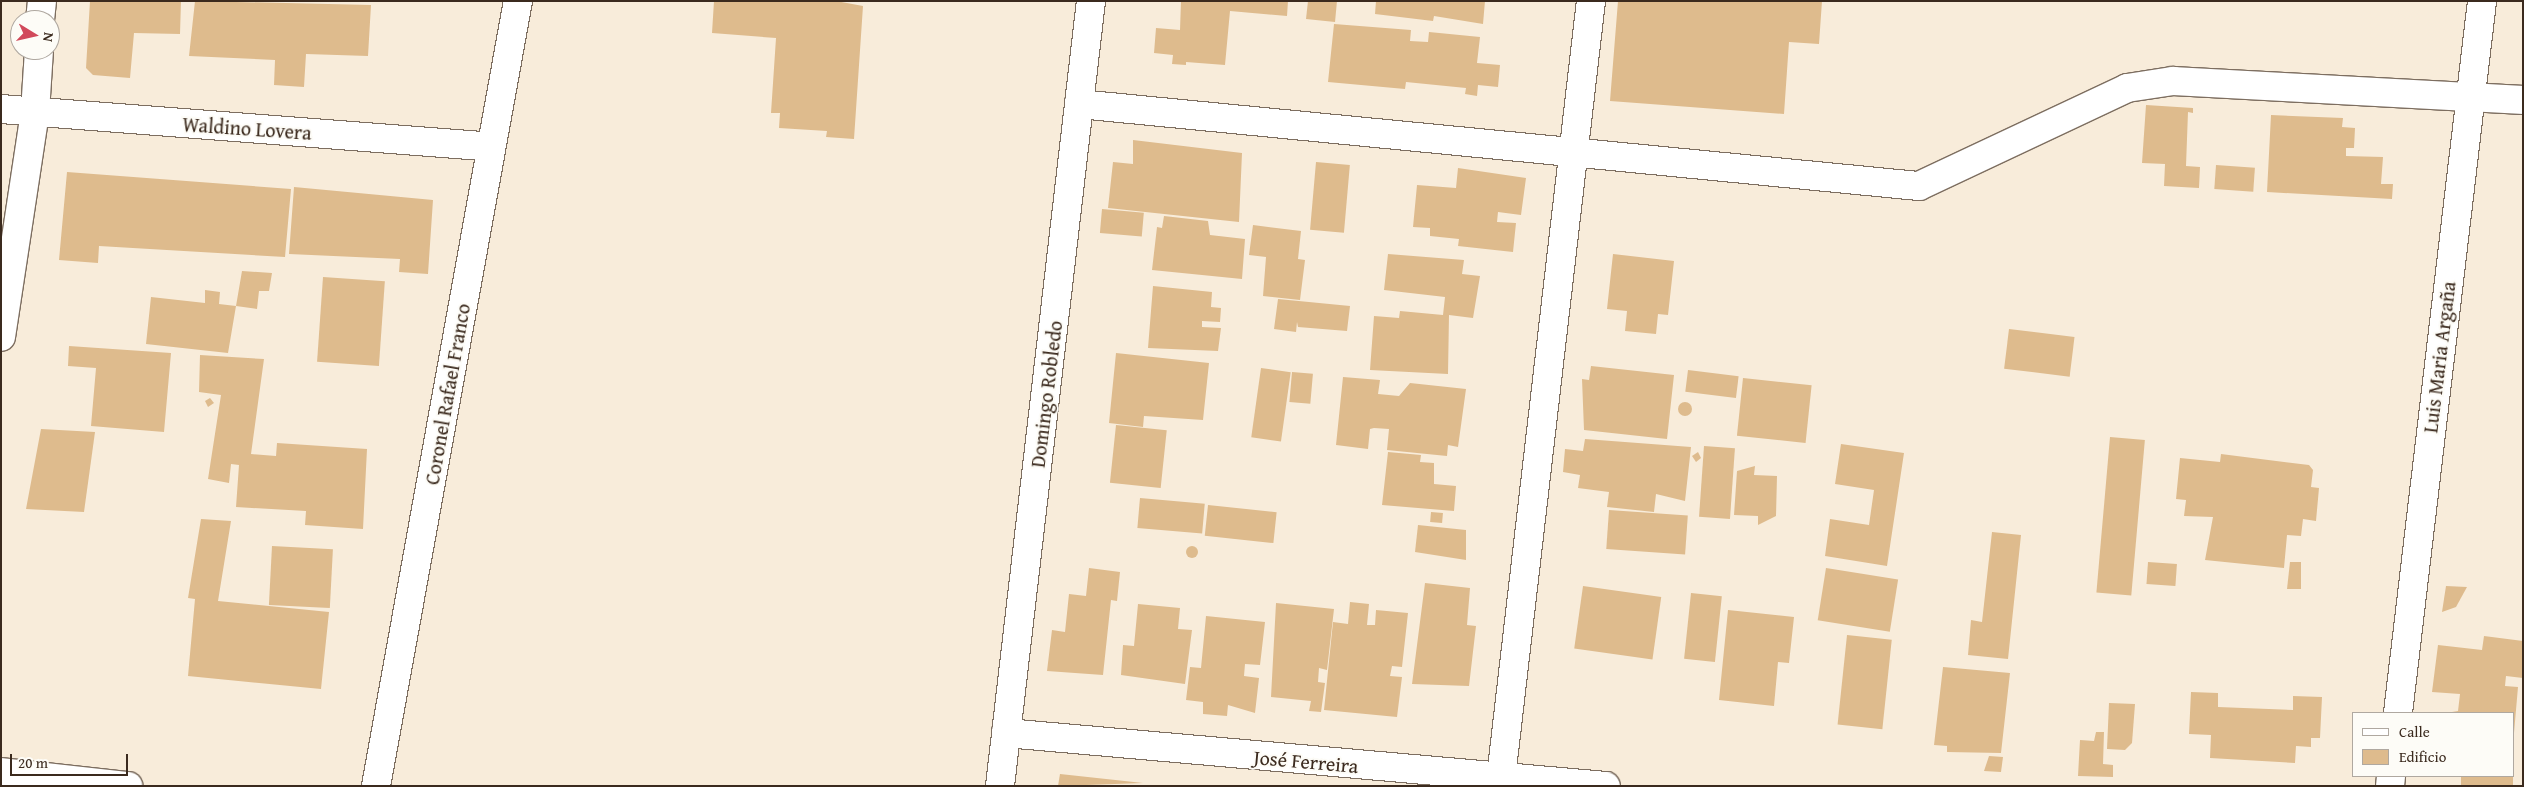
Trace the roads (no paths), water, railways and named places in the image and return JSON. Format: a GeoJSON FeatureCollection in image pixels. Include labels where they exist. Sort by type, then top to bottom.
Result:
{"type":"FeatureCollection","features":[{"type":"Feature","properties":{"kind":"street","name":"Coronel Rafael Franco"},"geometry":{"type":"LineString","coordinates":[[376,786],[518,1]]}},
{"type":"Feature","properties":{"kind":"street","name":"Domingo Robledo"},"geometry":{"type":"LineString","coordinates":[[1000,786],[1091,1]]}},
{"type":"Feature","properties":{"kind":"street"},"geometry":{"type":"LineString","coordinates":[[1501,783],[1576,156],[1591,1]]}},
{"type":"Feature","properties":{"kind":"street","name":"Luis Maria Argaña"},"geometry":{"type":"LineString","coordinates":[[2398,712],[2482,1]]}},
{"type":"Feature","properties":{"kind":"street"},"geometry":{"type":"LineString","coordinates":[[1,337],[35,112],[38,60]]}},
{"type":"Feature","properties":{"kind":"street"},"geometry":{"type":"LineString","coordinates":[[1080,104],[1576,156],[1919,186],[2127,88],[2164,82],[2523,100]]}},
{"type":"Feature","properties":{"kind":"street","name":"Waldino Lovera"},"geometry":{"type":"LineString","coordinates":[[1,109],[492,147]]}},
{"type":"Feature","properties":{"kind":"street","name":"José Ferreira"},"geometry":{"type":"LineString","coordinates":[[1006,733],[1501,783],[1606,786]]}},
{"type":"Feature","properties":{"kind":"street"},"geometry":{"type":"LineString","coordinates":[[1,772],[128,786]]}}]}
